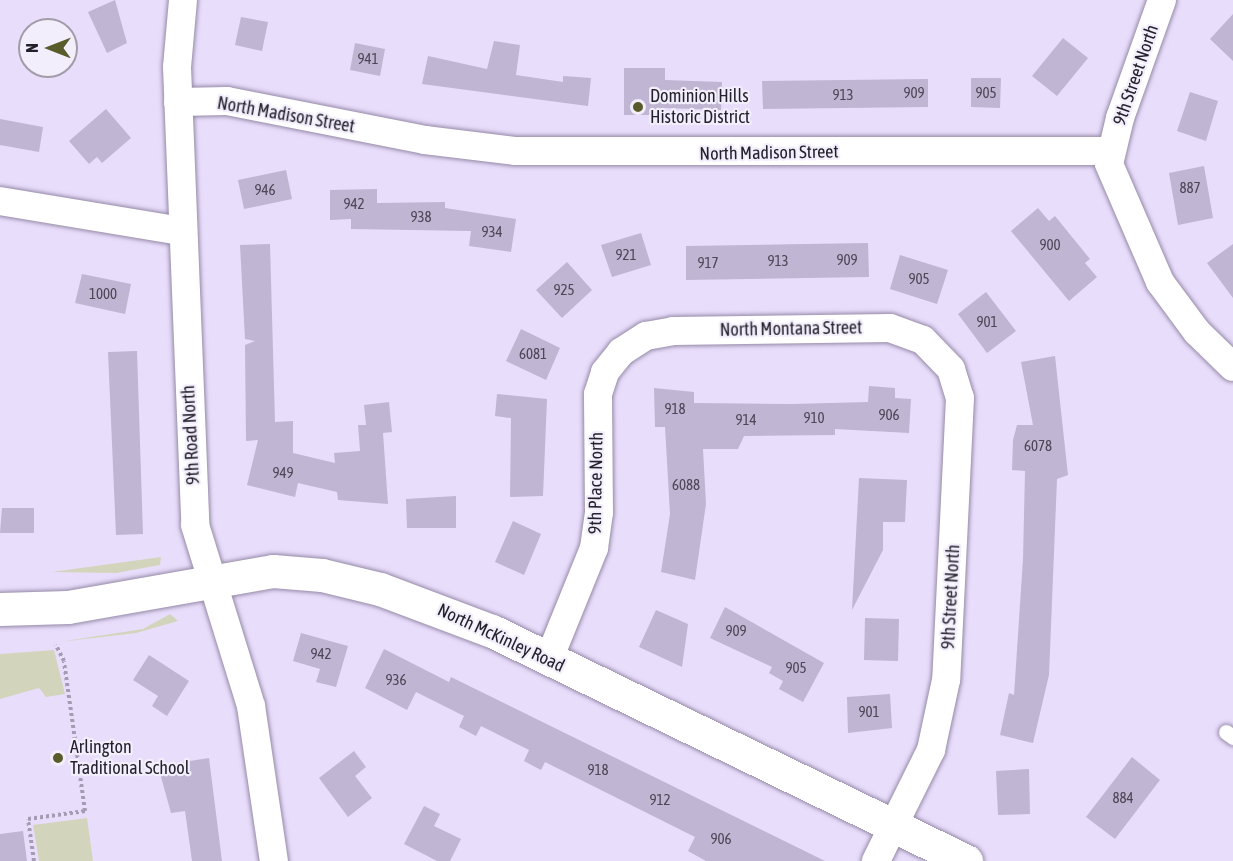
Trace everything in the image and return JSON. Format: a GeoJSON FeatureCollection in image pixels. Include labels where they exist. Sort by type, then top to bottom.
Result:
{"type":"FeatureCollection","features":[{"type":"Feature","properties":{"kind":"street","name":"9th Road North"},"geometry":{"type":"LineString","coordinates":[[183,0],[177,42],[178,102],[195,525],[251,706],[274,861]]}},
{"type":"Feature","properties":{"kind":"street","name":"9th Street North"},"geometry":{"type":"LineString","coordinates":[[1110,151],[1162,0]]}},
{"type":"Feature","properties":{"kind":"street","name":"North Madison Street"},"geometry":{"type":"LineString","coordinates":[[178,102],[227,101],[424,141],[516,151],[1110,151]]}},
{"type":"Feature","properties":{"kind":"street"},"geometry":{"type":"LineString","coordinates":[[1110,151],[1114,180],[1150,265],[1184,316],[1233,367]]}},
{"type":"Feature","properties":{"kind":"street"},"geometry":{"type":"LineString","coordinates":[[0,201],[182,231]]}},
{"type":"Feature","properties":{"kind":"street","name":"North Montana Street"},"geometry":{"type":"LineString","coordinates":[[630,345],[674,331],[890,328],[918,337],[944,360]]}},
{"type":"Feature","properties":{"kind":"street","name":"9th Place North"},"geometry":{"type":"LineString","coordinates":[[549,659],[594,548],[599,512],[598,388],[612,362],[630,345]]}},
{"type":"Feature","properties":{"kind":"street","name":"9th Street North"},"geometry":{"type":"LineString","coordinates":[[876,861],[931,750],[945,692],[960,398],[944,360]]}},
{"type":"Feature","properties":{"kind":"street","name":"North McKinley Road"},"geometry":{"type":"LineString","coordinates":[[0,609],[68,607],[212,580],[279,571],[340,579],[448,612],[549,659],[893,828],[966,861]]}},
{"type":"Feature","properties":{"kind":"path"},"geometry":{"type":"LineString","coordinates":[[34,861],[28,819],[85,812],[64,661],[56,645]]}},
{"type":"Feature","properties":{"kind":"green space"},"geometry":{"type":"Polygon","coordinates":[[[161,557],[160,565],[116,573],[52,572],[161,557]]]}},
{"type":"Feature","properties":{"kind":"green space"},"geometry":{"type":"Polygon","coordinates":[[[170,614],[178,621],[136,633],[59,642],[143,629],[170,614]]]}},
{"type":"Feature","properties":{"kind":"green space"},"geometry":{"type":"Polygon","coordinates":[[[54,650],[65,694],[46,697],[39,688],[0,699],[0,654],[54,650]]]}},
{"type":"Feature","properties":{"kind":"green space"},"geometry":{"type":"Polygon","coordinates":[[[87,818],[93,861],[39,861],[33,825],[87,818]]]}},
{"type":"Feature","properties":{"kind":"building"},"geometry":{"type":"Polygon","coordinates":[[[115,0],[127,43],[107,53],[88,12],[115,0]]]}},
{"type":"Feature","properties":{"kind":"building"},"geometry":{"type":"Polygon","coordinates":[[[1233,14],[1233,61],[1210,39],[1233,14]]]}},
{"type":"Feature","properties":{"kind":"building"},"geometry":{"type":"Polygon","coordinates":[[[241,17],[268,22],[262,51],[235,45],[241,17]]]}},
{"type":"Feature","properties":{"kind":"building"},"geometry":{"type":"Polygon","coordinates":[[[1063,38],[1088,58],[1057,96],[1032,76],[1063,38]]]}},
{"type":"Feature","properties":{"kind":"building"},"geometry":{"type":"Polygon","coordinates":[[[494,41],[520,45],[516,75],[563,82],[563,76],[591,78],[588,106],[422,84],[428,56],[487,69],[494,41]]]}},
{"type":"Feature","properties":{"kind":"building"},"geometry":{"type":"Polygon","coordinates":[[[355,43],[385,49],[380,76],[350,70],[355,43]]]}},
{"type":"Feature","properties":{"kind":"building"},"geometry":{"type":"Polygon","coordinates":[[[624,68],[665,68],[665,80],[722,82],[721,110],[665,108],[665,115],[624,115],[624,68]]]}},
{"type":"Feature","properties":{"kind":"building"},"geometry":{"type":"Polygon","coordinates":[[[971,78],[1001,78],[1000,108],[971,107],[971,78]]]}},
{"type":"Feature","properties":{"kind":"building"},"geometry":{"type":"Polygon","coordinates":[[[928,79],[928,107],[763,109],[762,81],[928,79]]]}},
{"type":"Feature","properties":{"kind":"building"},"geometry":{"type":"Polygon","coordinates":[[[1190,92],[1218,101],[1206,141],[1177,131],[1190,92]]]}},
{"type":"Feature","properties":{"kind":"building"},"geometry":{"type":"Polygon","coordinates":[[[106,109],[131,138],[102,163],[97,157],[89,164],[69,141],[106,109]]]}},
{"type":"Feature","properties":{"kind":"building"},"geometry":{"type":"Polygon","coordinates":[[[0,119],[43,127],[39,152],[0,145],[0,119]]]}},
{"type":"Feature","properties":{"kind":"building"},"geometry":{"type":"Polygon","coordinates":[[[1204,166],[1213,218],[1178,225],[1169,173],[1204,166]]]}},
{"type":"Feature","properties":{"kind":"building"},"geometry":{"type":"Polygon","coordinates":[[[286,170],[292,199],[244,209],[238,180],[286,170]]]}},
{"type":"Feature","properties":{"kind":"building"},"geometry":{"type":"Polygon","coordinates":[[[377,189],[377,203],[445,202],[445,208],[516,219],[511,252],[469,246],[471,231],[351,229],[351,219],[330,220],[330,190],[377,189]]]}},
{"type":"Feature","properties":{"kind":"building"},"geometry":{"type":"Polygon","coordinates":[[[1038,208],[1049,221],[1055,216],[1090,259],[1085,263],[1097,277],[1069,301],[1011,231],[1038,208]]]}},
{"type":"Feature","properties":{"kind":"building"},"geometry":{"type":"Polygon","coordinates":[[[641,233],[651,265],[612,277],[601,245],[641,233]]]}},
{"type":"Feature","properties":{"kind":"building"},"geometry":{"type":"Polygon","coordinates":[[[868,243],[869,277],[686,280],[686,246],[868,243]]]}},
{"type":"Feature","properties":{"kind":"building"},"geometry":{"type":"Polygon","coordinates":[[[270,244],[275,422],[293,421],[293,453],[335,463],[334,453],[360,451],[358,425],[366,425],[364,405],[389,402],[392,432],[383,433],[388,504],[338,500],[337,492],[298,483],[295,497],[247,485],[258,440],[246,441],[245,345],[255,341],[245,339],[240,245],[270,244]]]}},
{"type":"Feature","properties":{"kind":"building"},"geometry":{"type":"Polygon","coordinates":[[[1233,244],[1233,298],[1207,263],[1233,244]]]}},
{"type":"Feature","properties":{"kind":"building"},"geometry":{"type":"Polygon","coordinates":[[[900,255],[948,270],[937,304],[890,289],[900,255]]]}},
{"type":"Feature","properties":{"kind":"building"},"geometry":{"type":"Polygon","coordinates":[[[567,262],[592,290],[562,318],[536,290],[567,262]]]}},
{"type":"Feature","properties":{"kind":"building"},"geometry":{"type":"Polygon","coordinates":[[[82,274],[131,284],[125,314],[75,303],[82,274]]]}},
{"type":"Feature","properties":{"kind":"building"},"geometry":{"type":"Polygon","coordinates":[[[986,292],[1016,331],[987,353],[958,314],[986,292]]]}},
{"type":"Feature","properties":{"kind":"building"},"geometry":{"type":"Polygon","coordinates":[[[521,329],[560,348],[546,380],[506,361],[521,329]]]}},
{"type":"Feature","properties":{"kind":"building"},"geometry":{"type":"Polygon","coordinates":[[[137,351],[143,534],[116,535],[108,352],[137,351]]]}},
{"type":"Feature","properties":{"kind":"building"},"geometry":{"type":"Polygon","coordinates":[[[1055,356],[1068,475],[1057,479],[1049,675],[1033,743],[1000,735],[1009,693],[1014,695],[1023,559],[1025,471],[1012,470],[1013,440],[1017,425],[1033,425],[1021,362],[1055,356]]]}},
{"type":"Feature","properties":{"kind":"building"},"geometry":{"type":"Polygon","coordinates":[[[869,386],[895,388],[895,398],[911,399],[909,433],[835,429],[835,435],[744,436],[738,449],[703,449],[706,504],[695,580],[661,572],[670,514],[665,427],[655,427],[654,388],[694,392],[694,403],[792,404],[868,402],[869,386]]]}},
{"type":"Feature","properties":{"kind":"building"},"geometry":{"type":"Polygon","coordinates":[[[497,394],[547,399],[543,496],[510,497],[511,418],[495,416],[497,394]]]}},
{"type":"Feature","properties":{"kind":"building"},"geometry":{"type":"Polygon","coordinates":[[[859,478],[907,480],[905,522],[883,522],[883,550],[852,610],[859,478]]]}},
{"type":"Feature","properties":{"kind":"building"},"geometry":{"type":"Polygon","coordinates":[[[456,496],[456,528],[407,528],[406,499],[456,496]]]}},
{"type":"Feature","properties":{"kind":"building"},"geometry":{"type":"Polygon","coordinates":[[[2,508],[34,508],[34,533],[0,533],[2,508]]]}},
{"type":"Feature","properties":{"kind":"building"},"geometry":{"type":"Polygon","coordinates":[[[513,521],[541,534],[524,575],[495,562],[513,521]]]}},
{"type":"Feature","properties":{"kind":"building"},"geometry":{"type":"Polygon","coordinates":[[[725,607],[824,663],[803,702],[779,689],[783,681],[769,673],[772,667],[710,638],[725,607]]]}},
{"type":"Feature","properties":{"kind":"building"},"geometry":{"type":"Polygon","coordinates":[[[656,610],[688,624],[682,667],[639,647],[656,610]]]}},
{"type":"Feature","properties":{"kind":"building"},"geometry":{"type":"Polygon","coordinates":[[[865,618],[899,619],[898,661],[864,660],[865,618]]]}},
{"type":"Feature","properties":{"kind":"building"},"geometry":{"type":"Polygon","coordinates":[[[301,633],[348,646],[336,687],[316,682],[320,669],[293,661],[301,633]]]}},
{"type":"Feature","properties":{"kind":"building"},"geometry":{"type":"Polygon","coordinates":[[[384,649],[449,682],[451,677],[825,861],[706,861],[688,851],[695,837],[545,762],[541,770],[524,761],[529,750],[481,726],[476,736],[459,727],[464,716],[416,692],[407,710],[365,688],[384,649]]]}},
{"type":"Feature","properties":{"kind":"building"},"geometry":{"type":"Polygon","coordinates":[[[149,655],[189,681],[167,716],[152,706],[158,696],[133,680],[149,655]]]}},
{"type":"Feature","properties":{"kind":"building"},"geometry":{"type":"Polygon","coordinates":[[[890,694],[892,728],[848,733],[847,697],[890,694]]]}},
{"type":"Feature","properties":{"kind":"building"},"geometry":{"type":"Polygon","coordinates":[[[354,751],[366,767],[355,776],[372,798],[348,817],[319,778],[354,751]]]}},
{"type":"Feature","properties":{"kind":"building"},"geometry":{"type":"Polygon","coordinates":[[[1132,757],[1160,780],[1115,839],[1086,817],[1132,757]]]}},
{"type":"Feature","properties":{"kind":"building"},"geometry":{"type":"Polygon","coordinates":[[[209,758],[222,861],[192,861],[185,811],[171,813],[158,766],[209,758]]]}},
{"type":"Feature","properties":{"kind":"building"},"geometry":{"type":"Polygon","coordinates":[[[1029,769],[1030,814],[998,815],[996,771],[1029,769]]]}},
{"type":"Feature","properties":{"kind":"building"},"geometry":{"type":"Polygon","coordinates":[[[424,806],[440,814],[434,826],[461,839],[450,861],[437,861],[404,844],[424,806]]]}},
{"type":"Feature","properties":{"kind":"building"},"geometry":{"type":"Polygon","coordinates":[[[23,831],[27,861],[0,861],[0,834],[23,831]]]}},
{"type":"Feature","properties":{"kind":"place","name":"Dominion Hills Historic District"},"geometry":{"type":"Point","coordinates":[638,107]}},
{"type":"Feature","properties":{"kind":"place","name":"Arlington Traditional School"},"geometry":{"type":"Point","coordinates":[58,758]}}]}
